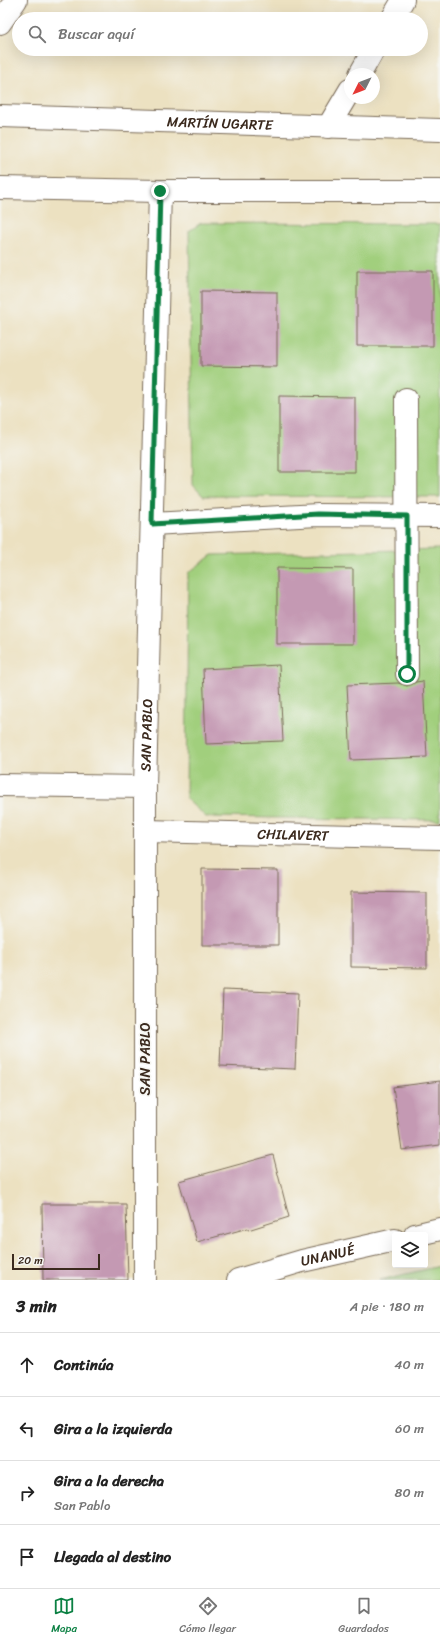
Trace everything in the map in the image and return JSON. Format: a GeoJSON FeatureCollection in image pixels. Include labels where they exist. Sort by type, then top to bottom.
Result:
{"type":"FeatureCollection","features":[{"type":"Feature","properties":{"kind":"street"},"geometry":{"type":"LineString","coordinates":[[0,24],[16,0]]}},
{"type":"Feature","properties":{"kind":"street"},"geometry":{"type":"LineString","coordinates":[[396,12],[403,0]]}},
{"type":"Feature","properties":{"kind":"street"},"geometry":{"type":"LineString","coordinates":[[363,68],[370,56]]}},
{"type":"Feature","properties":{"kind":"street"},"geometry":{"type":"LineString","coordinates":[[328,127],[344,100]]}},
{"type":"Feature","properties":{"kind":"street","name":"MARTÍN UGARTE"},"geometry":{"type":"LineString","coordinates":[[0,116],[440,130]]}},
{"type":"Feature","properties":{"kind":"street"},"geometry":{"type":"LineString","coordinates":[[0,188],[160,191],[440,191]]}},
{"type":"Feature","properties":{"kind":"street","name":"SAN PABLO"},"geometry":{"type":"LineString","coordinates":[[145,1280],[145,831],[160,191]]}},
{"type":"Feature","properties":{"kind":"street"},"geometry":{"type":"LineString","coordinates":[[406,399],[407,674]]}},
{"type":"Feature","properties":{"kind":"street"},"geometry":{"type":"LineString","coordinates":[[152,524],[318,514],[440,516]]}},
{"type":"Feature","properties":{"kind":"street"},"geometry":{"type":"LineString","coordinates":[[0,785],[146,788]]}},
{"type":"Feature","properties":{"kind":"street","name":"CHILAVERT"},"geometry":{"type":"LineString","coordinates":[[145,831],[440,838]]}},
{"type":"Feature","properties":{"kind":"street"},"geometry":{"type":"LineString","coordinates":[[428,1232],[440,1229]]}},
{"type":"Feature","properties":{"kind":"street","name":"UNANUÉ"},"geometry":{"type":"LineString","coordinates":[[238,1280],[302,1261],[392,1241]]}},
{"type":"Feature","properties":{"kind":"green space"},"geometry":{"type":"Polygon","coordinates":[[[201,223],[440,224],[440,497],[203,496],[193,485],[189,231],[201,223]]]}},
{"type":"Feature","properties":{"kind":"green space"},"geometry":{"type":"Polygon","coordinates":[[[440,549],[440,820],[206,817],[186,799],[188,573],[212,555],[440,549]]]}},
{"type":"Feature","properties":{"kind":"green space"},"geometry":{"type":"Polygon","coordinates":[[[440,1266],[440,1280],[380,1280],[440,1266]]]}},
{"type":"Feature","properties":{"kind":"building"},"geometry":{"type":"Polygon","coordinates":[[[357,271],[433,271],[433,346],[357,346],[357,271]]]}},
{"type":"Feature","properties":{"kind":"building"},"geometry":{"type":"Polygon","coordinates":[[[201,291],[277,292],[277,367],[201,366],[201,291]]]}},
{"type":"Feature","properties":{"kind":"building"},"geometry":{"type":"Polygon","coordinates":[[[279,396],[355,397],[355,472],[279,472],[279,396]]]}},
{"type":"Feature","properties":{"kind":"building"},"geometry":{"type":"Polygon","coordinates":[[[277,568],[353,569],[353,644],[277,644],[277,568]]]}},
{"type":"Feature","properties":{"kind":"building"},"geometry":{"type":"Polygon","coordinates":[[[279,665],[283,741],[206,744],[203,669],[279,665]]]}},
{"type":"Feature","properties":{"kind":"building"},"geometry":{"type":"Polygon","coordinates":[[[423,681],[427,757],[351,760],[347,685],[398,683],[407,686],[423,681]]]}},
{"type":"Feature","properties":{"kind":"building"},"geometry":{"type":"Polygon","coordinates":[[[202,869],[278,870],[278,945],[202,945],[202,869]]]}},
{"type":"Feature","properties":{"kind":"building"},"geometry":{"type":"Polygon","coordinates":[[[351,892],[427,893],[427,968],[351,967],[351,892]]]}},
{"type":"Feature","properties":{"kind":"building"},"geometry":{"type":"Polygon","coordinates":[[[223,990],[298,993],[295,1069],[220,1066],[223,990]]]}},
{"type":"Feature","properties":{"kind":"building"},"geometry":{"type":"Polygon","coordinates":[[[440,1081],[440,1145],[402,1150],[393,1087],[440,1081]]]}},
{"type":"Feature","properties":{"kind":"building"},"geometry":{"type":"Polygon","coordinates":[[[273,1155],[289,1217],[248,1230],[248,1228],[197,1242],[179,1181],[273,1155]]]}},
{"type":"Feature","properties":{"kind":"building"},"geometry":{"type":"Polygon","coordinates":[[[42,1204],[126,1204],[128,1280],[43,1280],[42,1204]]]}},
{"type":"Feature","properties":{"kind":"route"},"geometry":{"type":"LineString","coordinates":[[160,191],[152,524],[318,514],[407,516],[407,674]]}}]}
